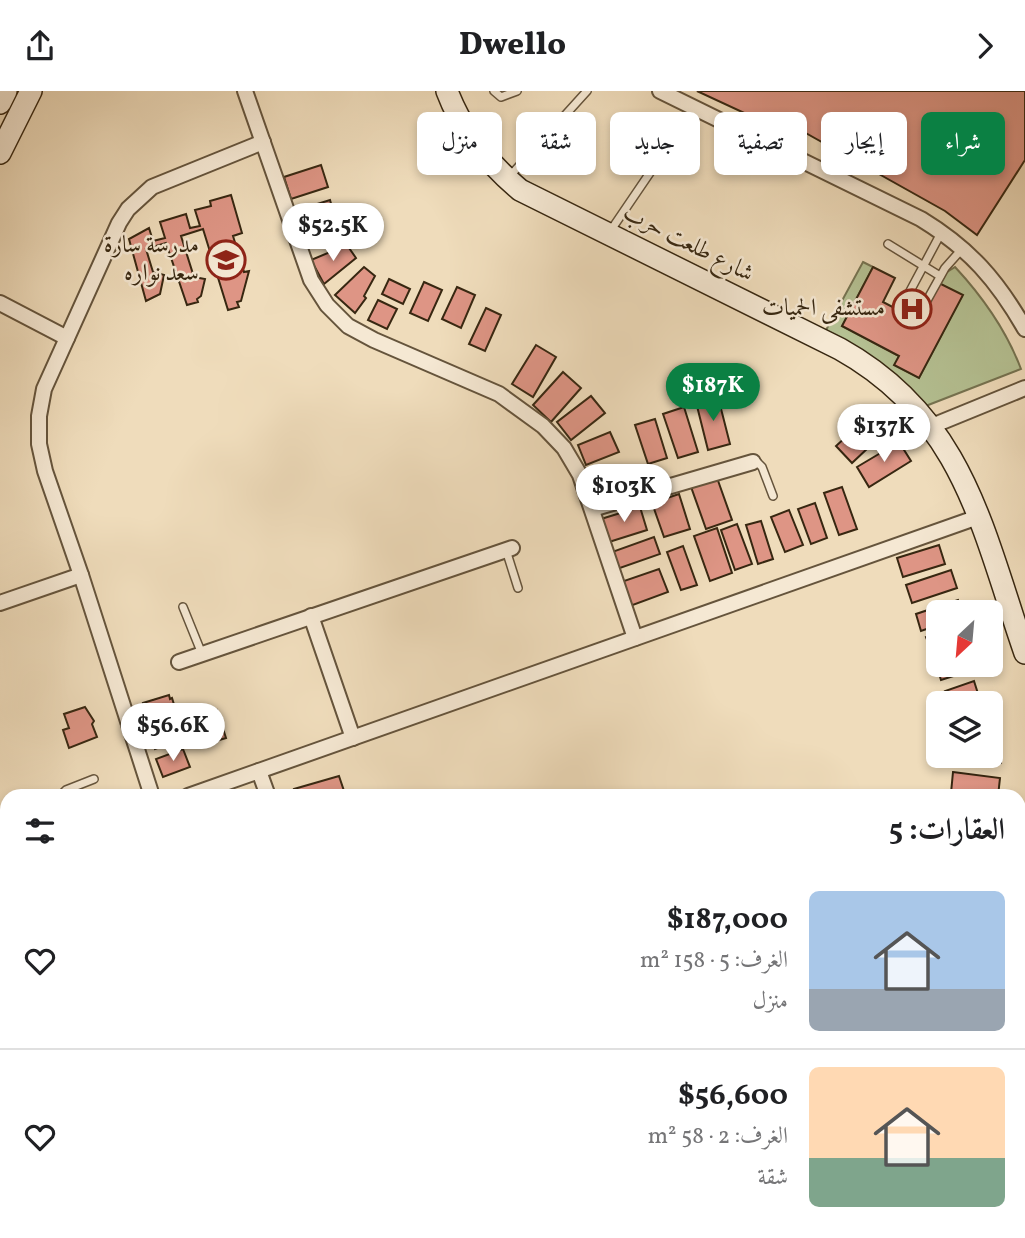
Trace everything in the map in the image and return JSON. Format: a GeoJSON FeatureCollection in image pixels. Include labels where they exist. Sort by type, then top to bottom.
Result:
{"type":"FeatureCollection","features":[{"type":"Feature","properties":{"kind":"street"},"geometry":{"type":"LineString","coordinates":[[0,103],[6,91]]}},
{"type":"Feature","properties":{"kind":"street"},"geometry":{"type":"LineString","coordinates":[[0,153],[31,91]]}},
{"type":"Feature","properties":{"kind":"street"},"geometry":{"type":"LineString","coordinates":[[245,91],[311,280],[327,305],[348,325],[374,340],[499,394],[543,425],[569,457],[579,475],[635,638]]}},
{"type":"Feature","properties":{"kind":"street","name":"شارع طلعت حرب"},"geometry":{"type":"LineString","coordinates":[[447,91],[456,113],[474,141],[520,190],[858,359],[891,383],[932,426],[954,461],[978,517],[1025,653]]}},
{"type":"Feature","properties":{"kind":"street"},"geometry":{"type":"LineString","coordinates":[[660,91],[921,219],[942,232],[962,248],[1004,293],[1025,329]]}},
{"type":"Feature","properties":{"kind":"street"},"geometry":{"type":"LineString","coordinates":[[150,789],[81,575],[44,471],[40,416],[44,389],[119,223],[139,197],[152,187],[263,142]]}},
{"type":"Feature","properties":{"kind":"street"},"geometry":{"type":"LineString","coordinates":[[0,303],[67,338]]}},
{"type":"Feature","properties":{"kind":"street"},"geometry":{"type":"LineString","coordinates":[[932,426],[1025,388]]}},
{"type":"Feature","properties":{"kind":"street"},"geometry":{"type":"LineString","coordinates":[[592,509],[753,462]]}},
{"type":"Feature","properties":{"kind":"street"},"geometry":{"type":"LineString","coordinates":[[208,789],[978,517]]}},
{"type":"Feature","properties":{"kind":"street"},"geometry":{"type":"LineString","coordinates":[[179,662],[509,549]]}},
{"type":"Feature","properties":{"kind":"street"},"geometry":{"type":"LineString","coordinates":[[0,603],[81,575]]}},
{"type":"Feature","properties":{"kind":"street"},"geometry":{"type":"LineString","coordinates":[[311,616],[353,738]]}},
{"type":"Feature","properties":{"kind":"street"},"geometry":{"type":"LineString","coordinates":[[259,771],[265,789]]}},
{"type":"Feature","properties":{"kind":"lane"},"geometry":{"type":"LineString","coordinates":[[494,91],[501,97],[517,91]]}},
{"type":"Feature","properties":{"kind":"lane"},"geometry":{"type":"LineString","coordinates":[[507,179],[587,91]]}},
{"type":"Feature","properties":{"kind":"lane"},"geometry":{"type":"LineString","coordinates":[[608,234],[694,108]]}},
{"type":"Feature","properties":{"kind":"lane"},"geometry":{"type":"LineString","coordinates":[[942,232],[909,296],[925,303],[940,276],[962,248]]}},
{"type":"Feature","properties":{"kind":"lane"},"geometry":{"type":"LineString","coordinates":[[888,244],[940,276]]}},
{"type":"Feature","properties":{"kind":"lane"},"geometry":{"type":"LineString","coordinates":[[753,462],[762,467],[773,496]]}},
{"type":"Feature","properties":{"kind":"lane"},"geometry":{"type":"LineString","coordinates":[[509,549],[518,588]]}},
{"type":"Feature","properties":{"kind":"lane"},"geometry":{"type":"LineString","coordinates":[[183,607],[202,654]]}},
{"type":"Feature","properties":{"kind":"lane"},"geometry":{"type":"LineString","coordinates":[[69,789],[94,779]]}},
{"type":"Feature","properties":{"kind":"green space"},"geometry":{"type":"Polygon","coordinates":[[[863,262],[873,267],[842,326],[899,356],[895,365],[919,378],[962,296],[939,283],[944,274],[955,267],[993,315],[1021,369],[923,407],[825,332],[863,262]]]}},
{"type":"Feature","properties":{"kind":"building"},"geometry":{"type":"Polygon","coordinates":[[[697,91],[1025,91],[1025,160],[977,235],[945,211],[881,175],[907,175],[907,112],[821,112],[821,142],[807,134],[807,112],[742,112],[697,91]]]}},
{"type":"Feature","properties":{"kind":"building"},"geometry":{"type":"Polygon","coordinates":[[[321,165],[328,187],[291,199],[284,177],[321,165]]]}},
{"type":"Feature","properties":{"kind":"building","name":"مدرسة سارة سعد نواره"},"geometry":{"type":"Polygon","coordinates":[[[231,195],[242,233],[233,236],[244,272],[249,271],[241,301],[237,302],[239,307],[228,310],[203,229],[181,236],[194,277],[205,279],[198,302],[187,305],[166,243],[146,249],[153,272],[164,275],[160,294],[146,301],[129,239],[149,228],[153,241],[165,238],[160,222],[186,214],[190,228],[200,226],[195,210],[211,206],[210,201],[231,195]]]}},
{"type":"Feature","properties":{"kind":"building"},"geometry":{"type":"Polygon","coordinates":[[[330,200],[336,221],[304,231],[298,210],[330,200]]]}},
{"type":"Feature","properties":{"kind":"building"},"geometry":{"type":"Polygon","coordinates":[[[347,245],[356,258],[324,284],[311,260],[347,245]]]}},
{"type":"Feature","properties":{"kind":"building"},"geometry":{"type":"Polygon","coordinates":[[[364,267],[375,276],[364,296],[366,298],[355,313],[335,295],[364,267]]]}},
{"type":"Feature","properties":{"kind":"building"},"geometry":{"type":"Polygon","coordinates":[[[873,267],[895,278],[883,302],[919,321],[939,283],[963,295],[919,378],[894,365],[899,356],[842,326],[873,267]]]}},
{"type":"Feature","properties":{"kind":"building"},"geometry":{"type":"Polygon","coordinates":[[[389,279],[410,289],[403,304],[382,294],[389,279]]]}},
{"type":"Feature","properties":{"kind":"building"},"geometry":{"type":"Polygon","coordinates":[[[424,282],[442,290],[428,321],[410,313],[424,282]]]}},
{"type":"Feature","properties":{"kind":"building"},"geometry":{"type":"Polygon","coordinates":[[[457,287],[475,295],[461,328],[442,319],[457,287]]]}},
{"type":"Feature","properties":{"kind":"building"},"geometry":{"type":"Polygon","coordinates":[[[378,300],[397,309],[387,329],[368,320],[378,300]]]}},
{"type":"Feature","properties":{"kind":"building"},"geometry":{"type":"Polygon","coordinates":[[[486,308],[501,315],[485,351],[469,344],[486,308]]]}},
{"type":"Feature","properties":{"kind":"building"},"geometry":{"type":"Polygon","coordinates":[[[536,345],[556,357],[533,397],[512,384],[536,345]]]}},
{"type":"Feature","properties":{"kind":"building"},"geometry":{"type":"Polygon","coordinates":[[[563,372],[581,388],[551,422],[533,405],[563,372]]]}},
{"type":"Feature","properties":{"kind":"building"},"geometry":{"type":"Polygon","coordinates":[[[591,396],[605,413],[571,440],[557,422],[591,396]]]}},
{"type":"Feature","properties":{"kind":"building"},"geometry":{"type":"Polygon","coordinates":[[[718,397],[730,444],[708,450],[696,402],[718,397]]]}},
{"type":"Feature","properties":{"kind":"building"},"geometry":{"type":"Polygon","coordinates":[[[684,407],[698,452],[678,458],[663,414],[684,407]]]}},
{"type":"Feature","properties":{"kind":"building"},"geometry":{"type":"Polygon","coordinates":[[[871,414],[886,431],[852,463],[836,446],[871,414]]]}},
{"type":"Feature","properties":{"kind":"building"},"geometry":{"type":"Polygon","coordinates":[[[655,419],[667,458],[648,464],[635,425],[655,419]]]}},
{"type":"Feature","properties":{"kind":"building"},"geometry":{"type":"Polygon","coordinates":[[[610,432],[619,452],[586,465],[578,445],[610,432]]]}},
{"type":"Feature","properties":{"kind":"building"},"geometry":{"type":"Polygon","coordinates":[[[899,442],[911,461],[869,487],[857,467],[899,442]]]}},
{"type":"Feature","properties":{"kind":"building"},"geometry":{"type":"Polygon","coordinates":[[[716,475],[732,520],[706,529],[690,484],[716,475]]]}},
{"type":"Feature","properties":{"kind":"building"},"geometry":{"type":"Polygon","coordinates":[[[842,487],[857,529],[839,535],[824,493],[842,487]]]}},
{"type":"Feature","properties":{"kind":"building"},"geometry":{"type":"Polygon","coordinates":[[[679,494],[690,529],[664,537],[652,503],[679,494]]]}},
{"type":"Feature","properties":{"kind":"building"},"geometry":{"type":"Polygon","coordinates":[[[815,503],[827,538],[811,544],[798,509],[815,503]]]}},
{"type":"Feature","properties":{"kind":"building"},"geometry":{"type":"Polygon","coordinates":[[[640,507],[647,530],[609,542],[601,519],[640,507]]]}},
{"type":"Feature","properties":{"kind":"building"},"geometry":{"type":"Polygon","coordinates":[[[789,510],[803,545],[785,552],[771,517],[789,510]]]}},
{"type":"Feature","properties":{"kind":"building"},"geometry":{"type":"Polygon","coordinates":[[[761,521],[773,559],[758,564],[746,525],[761,521]]]}},
{"type":"Feature","properties":{"kind":"building"},"geometry":{"type":"Polygon","coordinates":[[[737,524],[752,564],[735,570],[721,530],[737,524]]]}},
{"type":"Feature","properties":{"kind":"building"},"geometry":{"type":"Polygon","coordinates":[[[717,528],[732,573],[710,581],[694,536],[717,528]]]}},
{"type":"Feature","properties":{"kind":"building"},"geometry":{"type":"Polygon","coordinates":[[[654,537],[660,554],[617,569],[612,552],[654,537]]]}},
{"type":"Feature","properties":{"kind":"building"},"geometry":{"type":"Polygon","coordinates":[[[939,545],[945,564],[903,577],[897,558],[939,545]]]}},
{"type":"Feature","properties":{"kind":"building"},"geometry":{"type":"Polygon","coordinates":[[[683,546],[697,585],[681,590],[667,552],[683,546]]]}},
{"type":"Feature","properties":{"kind":"building"},"geometry":{"type":"Polygon","coordinates":[[[659,569],[668,592],[630,606],[621,582],[659,569]]]}},
{"type":"Feature","properties":{"kind":"building"},"geometry":{"type":"Polygon","coordinates":[[[951,570],[957,588],[912,603],[906,585],[951,570]]]}},
{"type":"Feature","properties":{"kind":"building"},"geometry":{"type":"Polygon","coordinates":[[[926,611],[926,629],[921,631],[916,614],[926,611]]]}},
{"type":"Feature","properties":{"kind":"building"},"geometry":{"type":"Polygon","coordinates":[[[974,681],[977,691],[945,691],[974,681]]]}},
{"type":"Feature","properties":{"kind":"building"},"geometry":{"type":"Polygon","coordinates":[[[169,695],[176,711],[148,719],[143,703],[169,695]]]}},
{"type":"Feature","properties":{"kind":"building"},"geometry":{"type":"Polygon","coordinates":[[[85,707],[94,721],[92,724],[97,737],[69,748],[63,730],[69,728],[64,714],[85,707]]]}},
{"type":"Feature","properties":{"kind":"building"},"geometry":{"type":"Polygon","coordinates":[[[217,710],[226,738],[209,743],[200,715],[217,710]]]}},
{"type":"Feature","properties":{"kind":"building"},"geometry":{"type":"Polygon","coordinates":[[[176,720],[183,739],[155,749],[148,731],[176,720]]]}},
{"type":"Feature","properties":{"kind":"building"},"geometry":{"type":"Polygon","coordinates":[[[183,749],[190,767],[163,777],[156,759],[183,749]]]}},
{"type":"Feature","properties":{"kind":"building"},"geometry":{"type":"Polygon","coordinates":[[[953,772],[1000,778],[999,789],[951,789],[953,772]]]}},
{"type":"Feature","properties":{"kind":"building"},"geometry":{"type":"Polygon","coordinates":[[[339,776],[343,789],[294,789],[339,776]]]}},
{"type":"Feature","properties":{"kind":"place","name":"مدرسة سارة سعد نواره"},"geometry":{"type":"Point","coordinates":[226,260]}},
{"type":"Feature","properties":{"kind":"place","name":"مستشفى الحميات"},"geometry":{"type":"Point","coordinates":[912,309]}}]}
